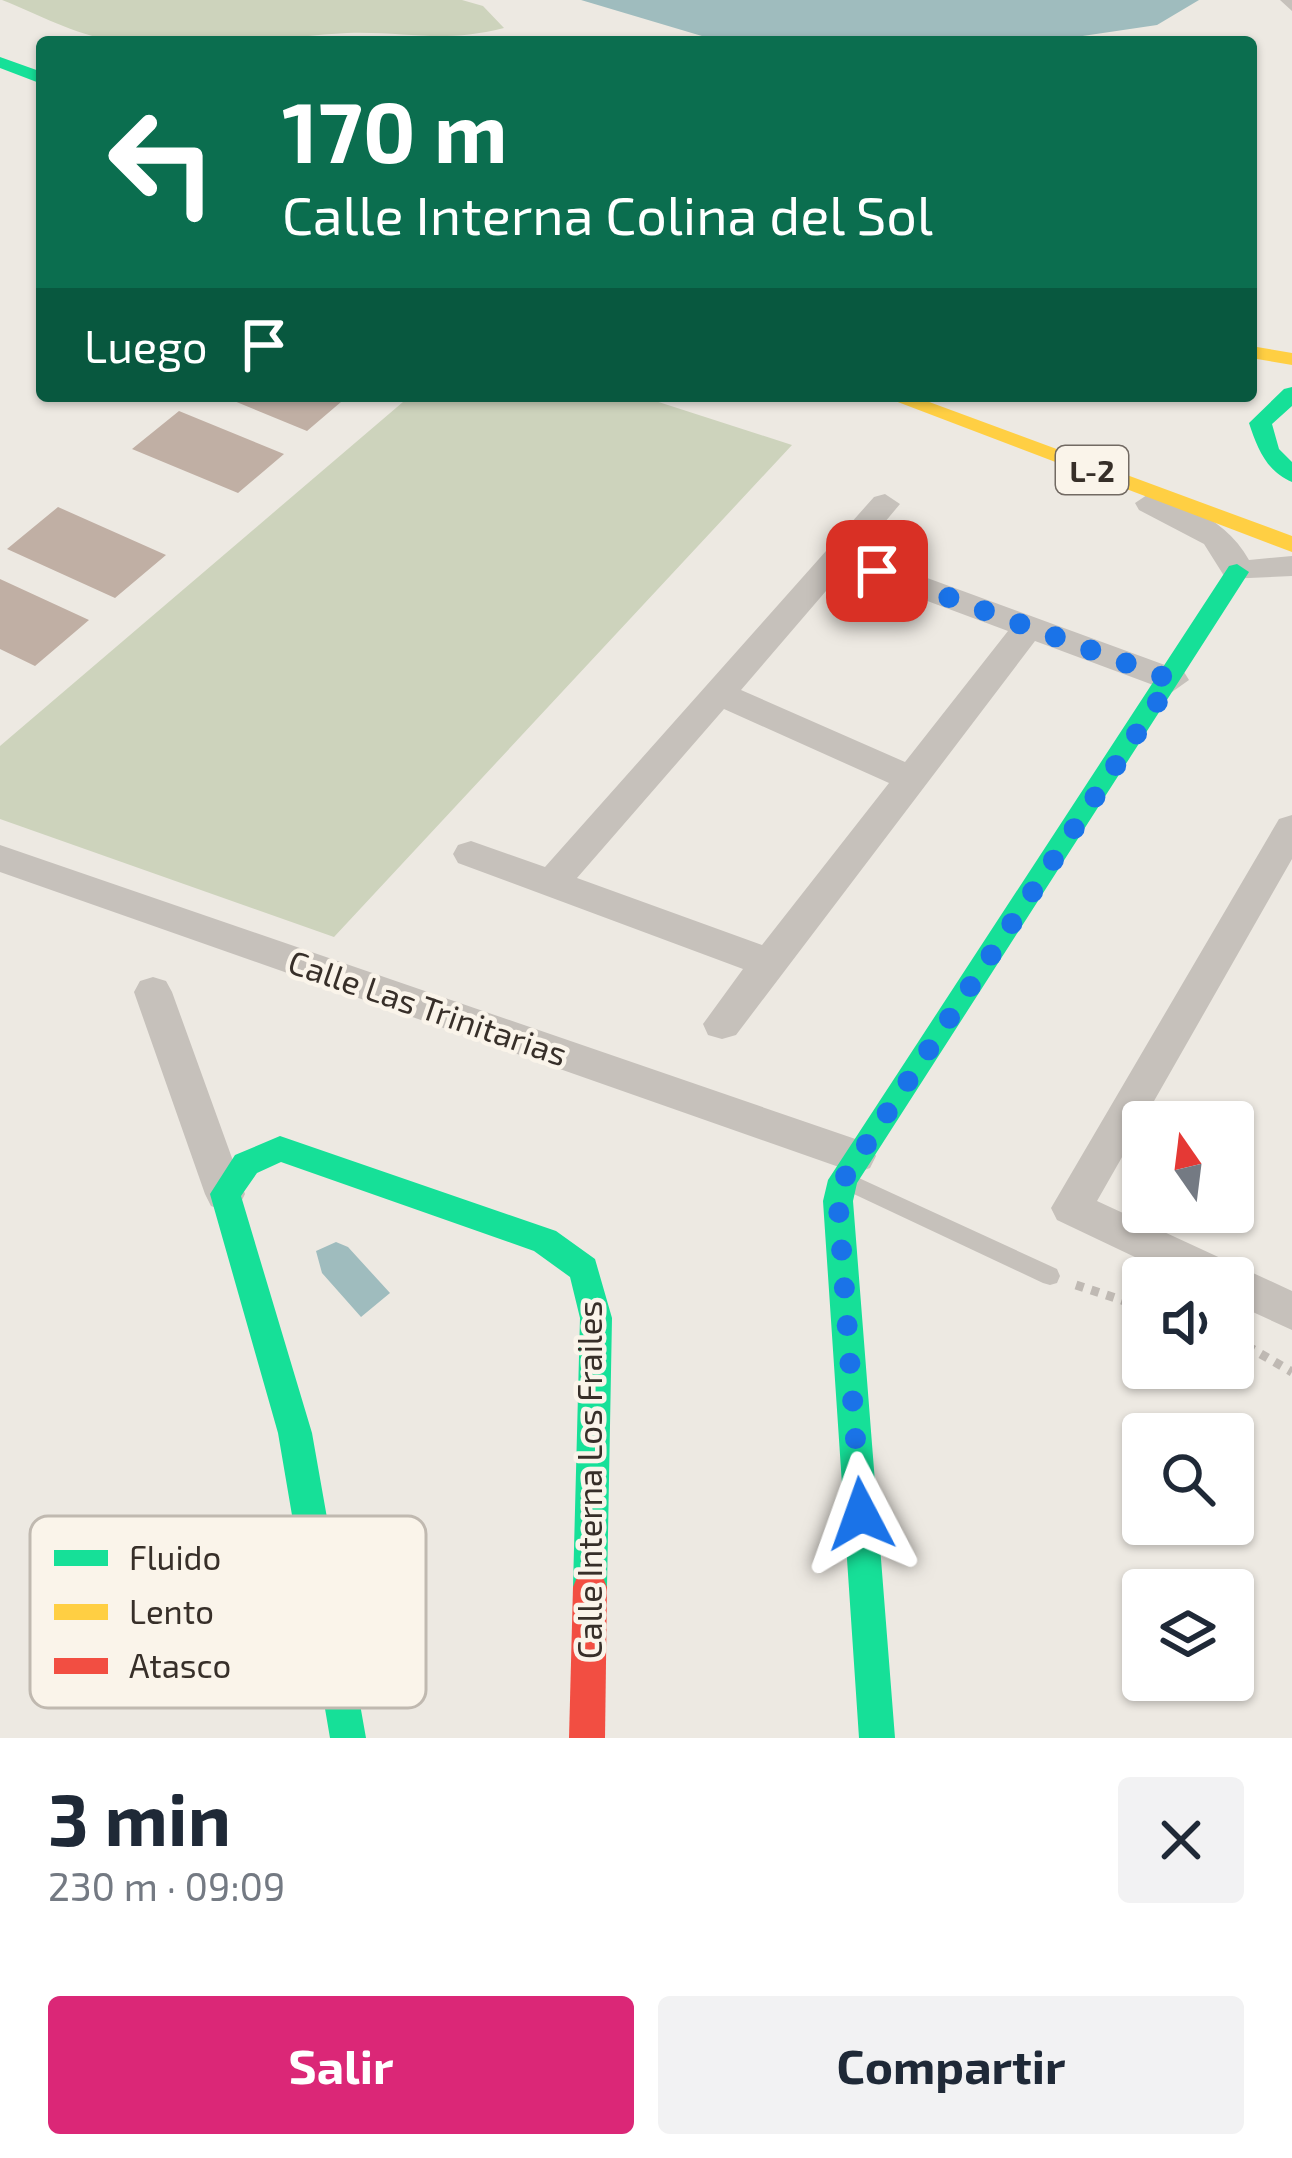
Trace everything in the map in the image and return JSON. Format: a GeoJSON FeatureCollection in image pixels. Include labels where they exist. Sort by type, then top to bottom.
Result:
{"type":"FeatureCollection","features":[{"type":"Feature","properties":{"kind":"street"},"geometry":{"type":"LineString","coordinates":[[0,32],[36,46]]}},
{"type":"Feature","properties":{"kind":"street"},"geometry":{"type":"LineString","coordinates":[[0,62],[36,76]]}},
{"type":"Feature","properties":{"kind":"street"},"geometry":{"type":"LineString","coordinates":[[1257,353],[1292,359]]}},
{"type":"Feature","properties":{"kind":"street"},"geometry":{"type":"LineString","coordinates":[[1292,394],[1266,412],[1260,423],[1270,451],[1292,475]]}},
{"type":"Feature","properties":{"kind":"street","name":"L-2"},"geometry":{"type":"LineString","coordinates":[[909,402],[1292,544]]}},
{"type":"Feature","properties":{"kind":"street"},"geometry":{"type":"LineString","coordinates":[[877,1738],[838,1201],[849,1168],[1075,848],[1238,572],[1234,554],[1217,537],[1038,450]]}},
{"type":"Feature","properties":{"kind":"street"},"geometry":{"type":"LineString","coordinates":[[553,882],[885,504]]}},
{"type":"Feature","properties":{"kind":"street"},"geometry":{"type":"LineString","coordinates":[[839,557],[1172,680]]}},
{"type":"Feature","properties":{"kind":"street"},"geometry":{"type":"LineString","coordinates":[[1238,572],[1292,566]]}},
{"type":"Feature","properties":{"kind":"street"},"geometry":{"type":"LineString","coordinates":[[722,1024],[1029,627]]}},
{"type":"Feature","properties":{"kind":"street"},"geometry":{"type":"LineString","coordinates":[[722,695],[911,779]]}},
{"type":"Feature","properties":{"kind":"street"},"geometry":{"type":"LineString","coordinates":[[1177,1257],[1071,1208],[1292,828]]}},
{"type":"Feature","properties":{"kind":"street"},"geometry":{"type":"LineString","coordinates":[[472,854],[769,964]]}},
{"type":"Feature","properties":{"kind":"street","name":"Calle Las Trinitarias"},"geometry":{"type":"LineString","coordinates":[[0,858],[849,1168]]}},
{"type":"Feature","properties":{"kind":"street"},"geometry":{"type":"LineString","coordinates":[[153,992],[225,1194],[295,1432],[310,1516]]}},
{"type":"Feature","properties":{"kind":"street","name":"Calle Interna Los Frailes"},"geometry":{"type":"LineString","coordinates":[[225,1194],[235,1171],[252,1156],[280,1149],[545,1241],[584,1269],[596,1318],[586,1738]]}},
{"type":"Feature","properties":{"kind":"street"},"geometry":{"type":"LineString","coordinates":[[1254,1293],[1292,1311]]}},
{"type":"Feature","properties":{"kind":"street"},"geometry":{"type":"LineString","coordinates":[[343,1708],[348,1738]]}},
{"type":"Feature","properties":{"kind":"lane"},"geometry":{"type":"LineString","coordinates":[[1286,0],[1292,7]]}},
{"type":"Feature","properties":{"kind":"lane"},"geometry":{"type":"LineString","coordinates":[[849,1168],[1051,1276]]}},
{"type":"Feature","properties":{"kind":"path"},"geometry":{"type":"LineString","coordinates":[[1051,1276],[1122,1300]]}},
{"type":"Feature","properties":{"kind":"path"},"geometry":{"type":"LineString","coordinates":[[1254,1350],[1292,1372]]}},
{"type":"Feature","properties":{"kind":"green space"},"geometry":{"type":"Polygon","coordinates":[[[2,0],[462,0],[483,6],[504,28],[424,36],[94,36],[2,0]]]}},
{"type":"Feature","properties":{"kind":"green space"},"geometry":{"type":"Polygon","coordinates":[[[403,402],[659,402],[792,445],[334,937],[0,819],[0,746],[403,402]]]}},
{"type":"Feature","properties":{"kind":"water"},"geometry":{"type":"Polygon","coordinates":[[[581,0],[1199,0],[1157,25],[1083,36],[702,36],[581,0]]]}},
{"type":"Feature","properties":{"kind":"water"},"geometry":{"type":"Polygon","coordinates":[[[336,1242],[348,1247],[390,1293],[361,1317],[322,1273],[316,1251],[336,1242]]]}},
{"type":"Feature","properties":{"kind":"building"},"geometry":{"type":"Polygon","coordinates":[[[237,402],[341,402],[307,431],[237,402]]]}},
{"type":"Feature","properties":{"kind":"building"},"geometry":{"type":"Polygon","coordinates":[[[179,411],[284,454],[238,493],[132,449],[179,411]]]}},
{"type":"Feature","properties":{"kind":"building"},"geometry":{"type":"Polygon","coordinates":[[[58,507],[166,555],[115,598],[7,549],[58,507]]]}},
{"type":"Feature","properties":{"kind":"building"},"geometry":{"type":"Polygon","coordinates":[[[0,579],[89,620],[35,666],[0,649],[0,579]]]}},
{"type":"Feature","properties":{"kind":"traffic: fast"},"geometry":{"type":"LineString","coordinates":[[0,62],[36,76]]}},
{"type":"Feature","properties":{"kind":"traffic: fast"},"geometry":{"type":"LineString","coordinates":[[1292,394],[1260,423],[1269,451],[1292,475]]}},
{"type":"Feature","properties":{"kind":"traffic: fast"},"geometry":{"type":"LineString","coordinates":[[877,1738],[838,1201],[843,1180],[1237,572]]}},
{"type":"Feature","properties":{"kind":"traffic: fast"},"geometry":{"type":"LineString","coordinates":[[309,1516],[295,1433],[225,1194],[246,1164],[280,1149],[545,1241],[584,1269],[596,1318],[590,1587]]}},
{"type":"Feature","properties":{"kind":"traffic: fast"},"geometry":{"type":"LineString","coordinates":[[343,1708],[348,1738]]}},
{"type":"Feature","properties":{"kind":"traffic: slow"},"geometry":{"type":"LineString","coordinates":[[1257,353],[1292,359]]}},
{"type":"Feature","properties":{"kind":"traffic: slow"},"geometry":{"type":"LineString","coordinates":[[909,402],[1292,544]]}},
{"type":"Feature","properties":{"kind":"traffic: jam"},"geometry":{"type":"LineString","coordinates":[[587,1738],[590,1587]]}},
{"type":"Feature","properties":{"kind":"route"},"geometry":{"type":"LineString","coordinates":[[861,1514],[838,1201],[843,1180],[1172,680],[877,571]]}}]}
